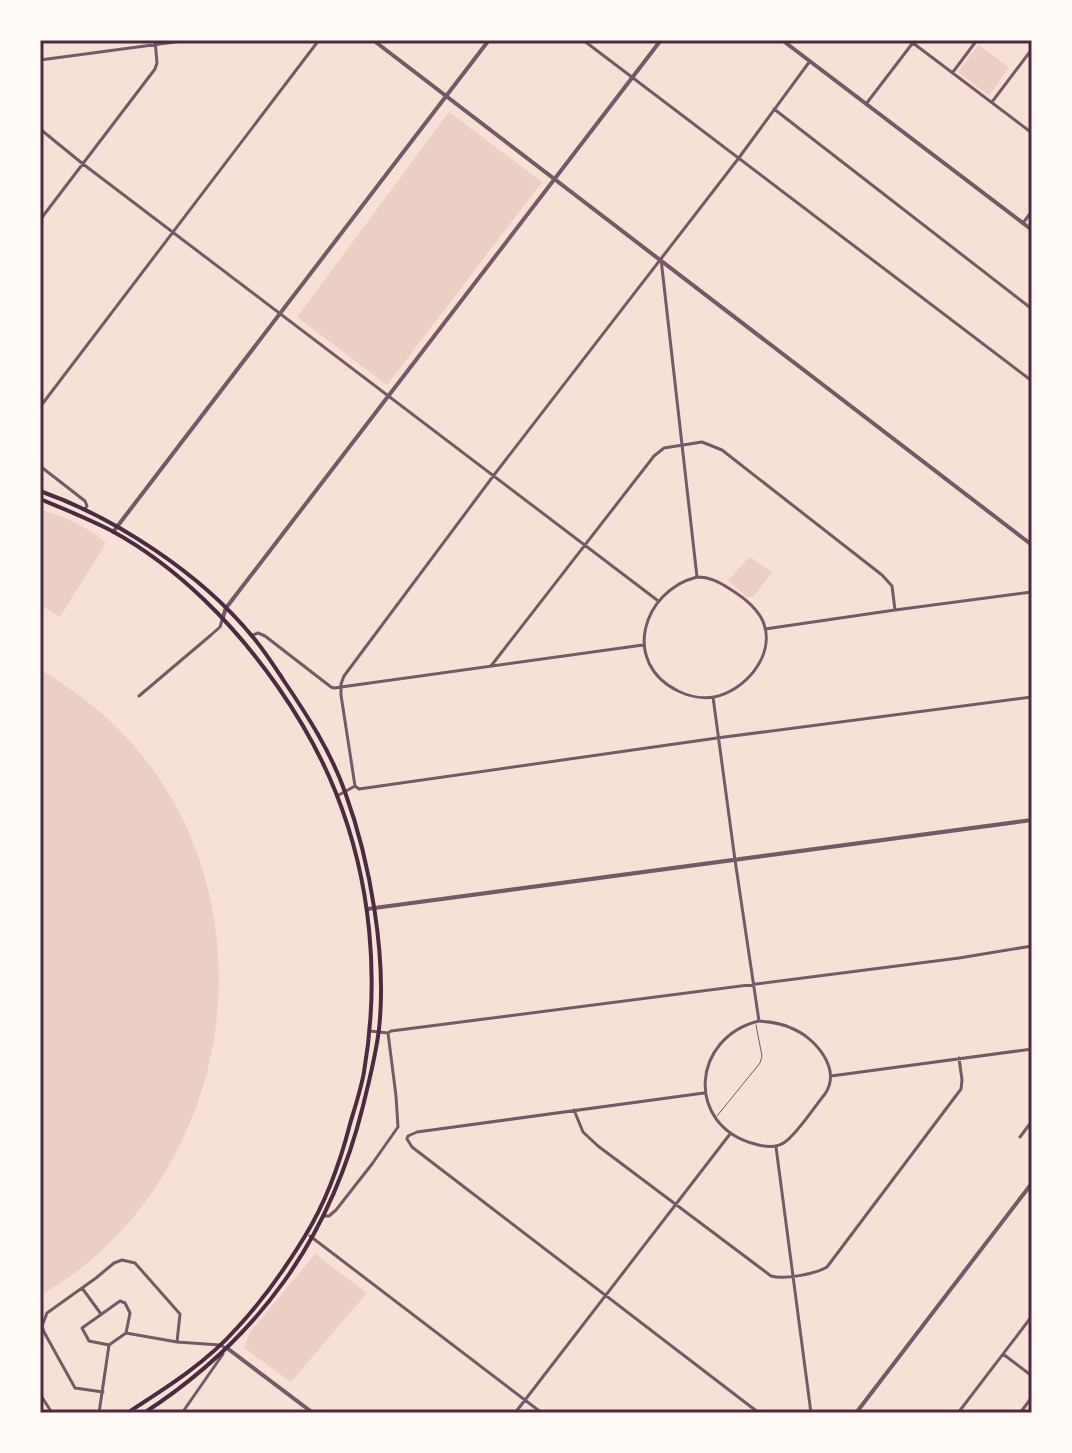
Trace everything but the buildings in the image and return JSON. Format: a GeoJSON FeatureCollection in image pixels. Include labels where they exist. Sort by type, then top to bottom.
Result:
{"type":"FeatureCollection","features":[{"type":"Feature","properties":{"kind":"main road"},"geometry":{"type":"LineString","coordinates":[[40,491],[117,526],[173,564],[226,608],[252,636],[309,719],[345,792],[366,865],[374,909],[381,983],[378,1032],[350,1152],[324,1216],[313,1238],[271,1300],[227,1348],[188,1383],[144,1413]]}},
{"type":"Feature","properties":{"kind":"main road"},"geometry":{"type":"LineString","coordinates":[[40,499],[113,532],[144,552],[223,617],[261,662],[317,751],[337,796],[362,880],[367,909],[372,983],[364,1074],[344,1149],[330,1186],[307,1234],[271,1288],[220,1345],[193,1368],[127,1413]]}},
{"type":"Feature","properties":{"kind":"street"},"geometry":{"type":"LineString","coordinates":[[40,60],[155,42],[190,40]]}},
{"type":"Feature","properties":{"kind":"street"},"geometry":{"type":"LineString","coordinates":[[40,407],[319,40]]}},
{"type":"Feature","properties":{"kind":"street"},"geometry":{"type":"LineString","coordinates":[[373,40],[1032,545]]}},
{"type":"Feature","properties":{"kind":"street"},"geometry":{"type":"LineString","coordinates":[[113,532],[489,40]]}},
{"type":"Feature","properties":{"kind":"street"},"geometry":{"type":"LineString","coordinates":[[583,40],[1032,381]]}},
{"type":"Feature","properties":{"kind":"street"},"geometry":{"type":"LineString","coordinates":[[139,696],[220,627],[226,608],[661,40]]}},
{"type":"Feature","properties":{"kind":"street"},"geometry":{"type":"LineString","coordinates":[[782,40],[1032,230]]}},
{"type":"Feature","properties":{"kind":"street"},"geometry":{"type":"LineString","coordinates":[[953,72],[977,40]]}},
{"type":"Feature","properties":{"kind":"street"},"geometry":{"type":"LineString","coordinates":[[866,104],[914,41],[1031,131]]}},
{"type":"Feature","properties":{"kind":"street"},"geometry":{"type":"LineString","coordinates":[[40,220],[155,69],[155,42]]}},
{"type":"Feature","properties":{"kind":"street"},"geometry":{"type":"LineString","coordinates":[[992,102],[1032,49]]}},
{"type":"Feature","properties":{"kind":"street"},"geometry":{"type":"LineString","coordinates":[[355,786],[341,687],[344,676],[810,61]]}},
{"type":"Feature","properties":{"kind":"street"},"geometry":{"type":"LineString","coordinates":[[774,109],[1032,309]]}},
{"type":"Feature","properties":{"kind":"street"},"geometry":{"type":"LineString","coordinates":[[40,129],[657,600]]}},
{"type":"Feature","properties":{"kind":"street"},"geometry":{"type":"LineString","coordinates":[[1023,223],[1032,211]]}},
{"type":"Feature","properties":{"kind":"street"},"geometry":{"type":"LineString","coordinates":[[661,259],[697,577]]}},
{"type":"Feature","properties":{"kind":"street"},"geometry":{"type":"LineString","coordinates":[[491,666],[654,456],[664,448],[702,442],[722,450],[882,575],[892,586],[895,610]]}},
{"type":"Feature","properties":{"kind":"street"},"geometry":{"type":"LineString","coordinates":[[40,466],[85,501],[85,509]]}},
{"type":"Feature","properties":{"kind":"street"},"geometry":{"type":"LineString","coordinates":[[697,577],[711,578],[735,592],[760,616],[765,629],[764,649],[751,675],[737,688],[713,697],[686,695],[666,684],[650,666],[643,645],[657,600],[679,583],[697,577]]}},
{"type":"Feature","properties":{"kind":"street"},"geometry":{"type":"LineString","coordinates":[[765,629],[1032,592]]}},
{"type":"Feature","properties":{"kind":"street"},"geometry":{"type":"LineString","coordinates":[[252,636],[258,633],[265,636],[331,687],[643,645]]}},
{"type":"Feature","properties":{"kind":"street"},"geometry":{"type":"LineString","coordinates":[[713,697],[757,1021]]}},
{"type":"Feature","properties":{"kind":"street"},"geometry":{"type":"LineString","coordinates":[[355,786],[359,789],[1032,697]]}},
{"type":"Feature","properties":{"kind":"street"},"geometry":{"type":"LineString","coordinates":[[337,796],[355,786]]}},
{"type":"Feature","properties":{"kind":"street"},"geometry":{"type":"LineString","coordinates":[[367,909],[1032,820]]}},
{"type":"Feature","properties":{"kind":"street"},"geometry":{"type":"LineString","coordinates":[[369,1031],[388,1033],[1032,946]]}},
{"type":"Feature","properties":{"kind":"street"},"geometry":{"type":"LineString","coordinates":[[757,1021],[780,1024],[813,1041],[828,1064],[831,1076],[825,1094],[787,1141],[776,1146],[744,1141],[730,1134],[715,1118],[704,1093],[707,1071],[722,1042],[737,1029],[757,1021]]}},
{"type":"Feature","properties":{"kind":"street"},"geometry":{"type":"LineString","coordinates":[[324,1216],[336,1210],[398,1127],[388,1033]]}},
{"type":"Feature","properties":{"kind":"street"},"geometry":{"type":"LineString","coordinates":[[831,1076],[1032,1049]]}},
{"type":"Feature","properties":{"kind":"street"},"geometry":{"type":"LineString","coordinates":[[574,1110],[579,1125],[590,1139],[771,1276],[781,1279],[827,1267],[961,1089],[959,1058]]}},
{"type":"Feature","properties":{"kind":"street"},"geometry":{"type":"LineString","coordinates":[[704,1093],[417,1132],[408,1136],[408,1142],[759,1413]]}},
{"type":"Feature","properties":{"kind":"street"},"geometry":{"type":"LineString","coordinates":[[1020,1137],[1032,1121]]}},
{"type":"Feature","properties":{"kind":"street"},"geometry":{"type":"LineString","coordinates":[[515,1413],[730,1134]]}},
{"type":"Feature","properties":{"kind":"street"},"geometry":{"type":"LineString","coordinates":[[776,1146],[811,1413]]}},
{"type":"Feature","properties":{"kind":"street"},"geometry":{"type":"LineString","coordinates":[[856,1413],[1032,1183]]}},
{"type":"Feature","properties":{"kind":"street"},"geometry":{"type":"LineString","coordinates":[[307,1234],[542,1413]]}},
{"type":"Feature","properties":{"kind":"street"},"geometry":{"type":"LineString","coordinates":[[103,1392],[75,1388],[42,1329],[47,1313],[114,1263],[122,1260],[135,1263],[180,1314],[177,1342]]}},
{"type":"Feature","properties":{"kind":"street"},"geometry":{"type":"LineString","coordinates":[[82,1288],[101,1314]]}},
{"type":"Feature","properties":{"kind":"street"},"geometry":{"type":"LineString","coordinates":[[117,1302],[125,1303],[130,1313],[126,1333],[109,1345],[92,1342],[82,1331],[84,1326],[117,1302]]}},
{"type":"Feature","properties":{"kind":"street"},"geometry":{"type":"LineString","coordinates":[[958,1413],[1032,1316]]}},
{"type":"Feature","properties":{"kind":"street"},"geometry":{"type":"LineString","coordinates":[[126,1333],[177,1342],[220,1345],[313,1413]]}},
{"type":"Feature","properties":{"kind":"street"},"geometry":{"type":"LineString","coordinates":[[99,1413],[109,1345]]}},
{"type":"Feature","properties":{"kind":"street"},"geometry":{"type":"LineString","coordinates":[[182,1413],[227,1348]]}},
{"type":"Feature","properties":{"kind":"street"},"geometry":{"type":"LineString","coordinates":[[1003,1354],[1032,1376]]}},
{"type":"Feature","properties":{"kind":"street"},"geometry":{"type":"LineString","coordinates":[[41,1397],[52,1413]]}},
{"type":"Feature","properties":{"kind":"street"},"geometry":{"type":"LineString","coordinates":[[1020,1413],[1032,1397]]}},
{"type":"Feature","properties":{"kind":"lane"},"geometry":{"type":"LineString","coordinates":[[715,1118],[760,1063],[762,1056],[757,1021]]}},
{"type":"Feature","properties":{"kind":"shaded area"},"geometry":{"type":"Polygon","coordinates":[[[978,45],[1009,67],[989,96],[958,72],[978,45]]]}},
{"type":"Feature","properties":{"kind":"shaded area"},"geometry":{"type":"Polygon","coordinates":[[[449,112],[542,182],[387,385],[297,317],[449,112]]]}},
{"type":"Feature","properties":{"kind":"shaded area"},"geometry":{"type":"Polygon","coordinates":[[[40,510],[75,522],[106,543],[60,617],[40,605],[40,510]]]}},
{"type":"Feature","properties":{"kind":"shaded area"},"geometry":{"type":"Polygon","coordinates":[[[749,557],[772,572],[753,597],[747,597],[728,581],[749,557]]]}},
{"type":"Feature","properties":{"kind":"shaded area"},"geometry":{"type":"Polygon","coordinates":[[[40,669],[108,719],[149,764],[181,815],[203,870],[216,927],[219,986],[213,1045],[198,1103],[161,1179],[132,1218],[99,1253],[61,1283],[40,1295],[40,669]]]}},
{"type":"Feature","properties":{"kind":"shaded area"},"geometry":{"type":"Polygon","coordinates":[[[315,1254],[367,1293],[291,1382],[244,1348],[250,1332],[315,1254]]]}}]}
